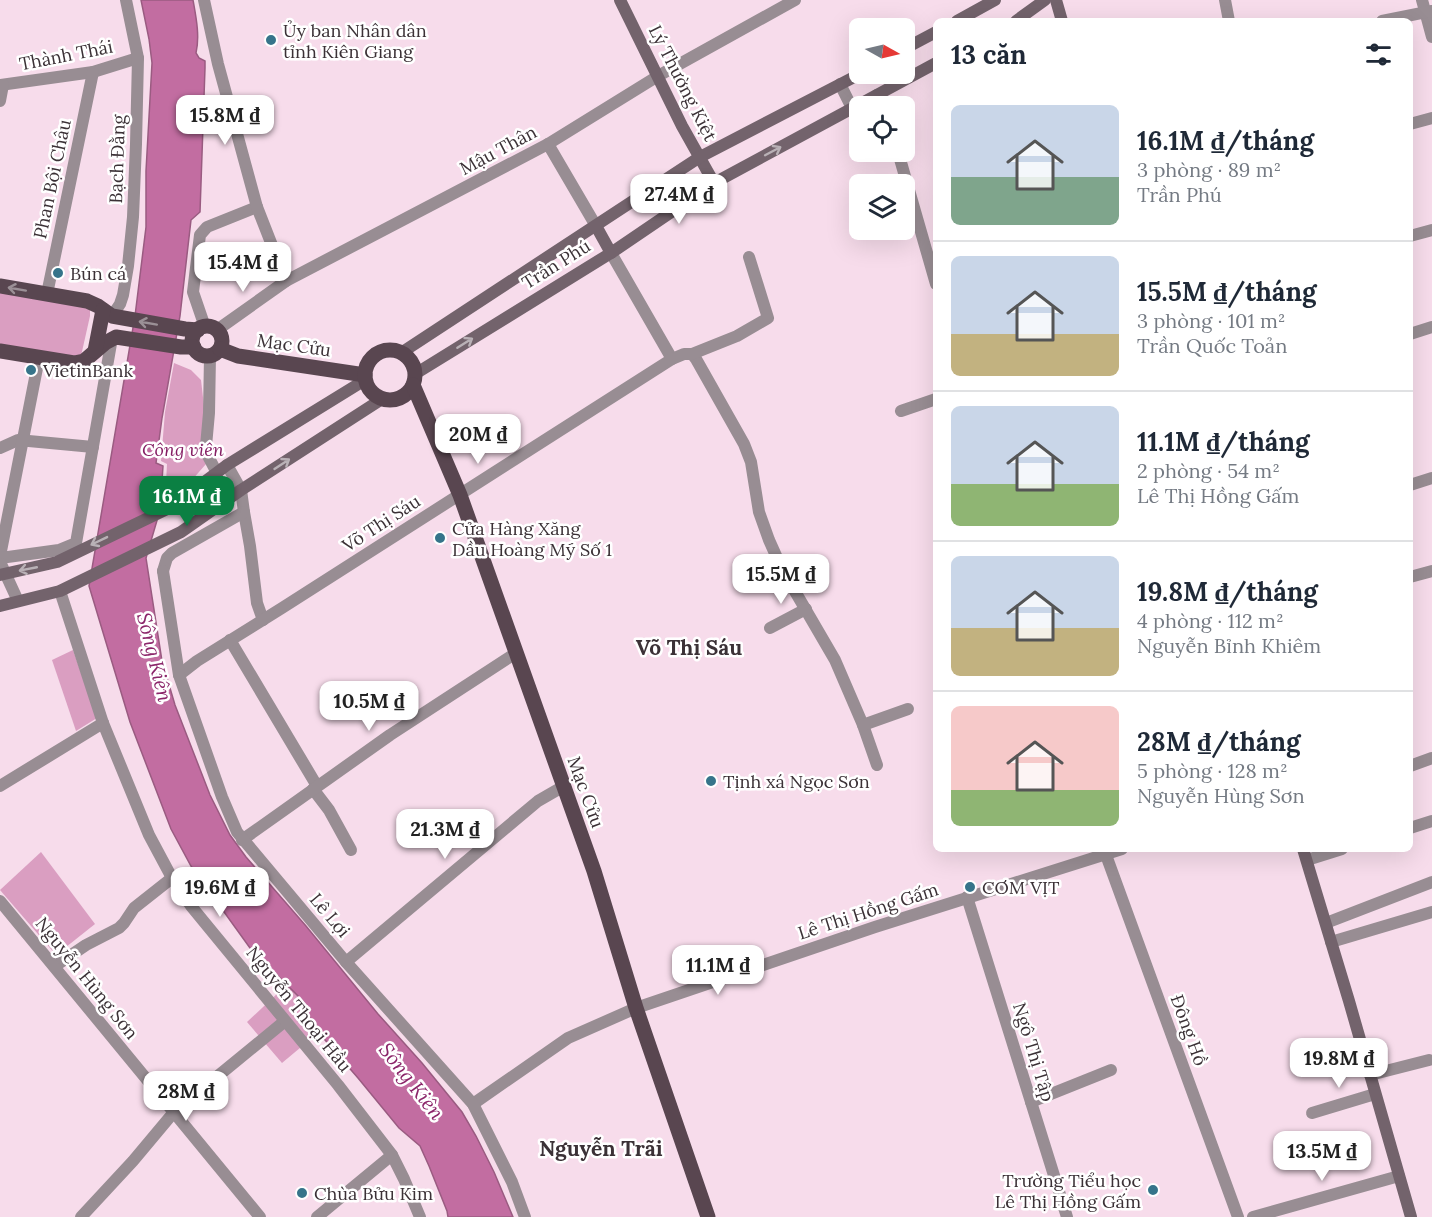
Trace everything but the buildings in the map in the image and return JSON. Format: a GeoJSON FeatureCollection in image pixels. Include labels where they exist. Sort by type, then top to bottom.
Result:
{"type":"FeatureCollection","features":[{"type":"Feature","properties":{"kind":"main road"},"geometry":{"type":"LineString","coordinates":[[962,18],[995,0]]}},
{"type":"Feature","properties":{"kind":"main road"},"geometry":{"type":"LineString","coordinates":[[1020,18],[1045,0]]}},
{"type":"Feature","properties":{"kind":"main road"},"geometry":{"type":"LineString","coordinates":[[1056,0],[1061,18]]}},
{"type":"Feature","properties":{"kind":"main road","name":"Lý Thường Kiệt"},"geometry":{"type":"LineString","coordinates":[[624,2],[682,126],[714,183]]}},
{"type":"Feature","properties":{"kind":"main road"},"geometry":{"type":"LineString","coordinates":[[915,43],[933,34]]}},
{"type":"Feature","properties":{"kind":"main road","name":"Trần Phú"},"geometry":{"type":"LineString","coordinates":[[886,96],[933,65]]}},
{"type":"Feature","properties":{"kind":"main road","name":"Trần Phú"},"geometry":{"type":"LineString","coordinates":[[2,574],[57,562],[171,507],[222,469],[365,377],[367,365],[373,356],[382,351],[401,352],[700,157],[849,80]]}},
{"type":"Feature","properties":{"kind":"main road","name":"Trần Phú"},"geometry":{"type":"LineString","coordinates":[[0,606],[60,591],[181,532],[382,399],[394,400],[406,395],[414,379],[611,253],[714,183],[849,110]]}},
{"type":"Feature","properties":{"kind":"main road"},"geometry":{"type":"LineString","coordinates":[[596,226],[611,253]]}},
{"type":"Feature","properties":{"kind":"main road"},"geometry":{"type":"LineString","coordinates":[[0,286],[87,301],[108,313],[201,329],[221,337],[222,345],[215,353],[202,355],[187,347],[114,338],[79,363],[0,351]]}},
{"type":"Feature","properties":{"kind":"main road"},"geometry":{"type":"LineString","coordinates":[[95,351],[108,313]]}},
{"type":"Feature","properties":{"kind":"main road"},"geometry":{"type":"LineString","coordinates":[[187,347],[193,336],[201,329]]}},
{"type":"Feature","properties":{"kind":"main road"},"geometry":{"type":"LineString","coordinates":[[401,352],[411,361],[414,379]]}},
{"type":"Feature","properties":{"kind":"main road","name":"Mạc Cửu"},"geometry":{"type":"LineString","coordinates":[[215,353],[365,377]]}},
{"type":"Feature","properties":{"kind":"main road"},"geometry":{"type":"LineString","coordinates":[[365,377],[368,388],[382,399]]}},
{"type":"Feature","properties":{"kind":"main road","name":"Mạc Cửu"},"geometry":{"type":"LineString","coordinates":[[414,379],[460,495],[594,871],[636,1008],[708,1217]]}},
{"type":"Feature","properties":{"kind":"main road"},"geometry":{"type":"LineString","coordinates":[[1305,854],[1411,1217]]}},
{"type":"Feature","properties":{"kind":"street","name":"Bạch Đằng"},"geometry":{"type":"LineString","coordinates":[[108,313],[120,304],[123,295],[131,243],[138,58],[126,0]]}},
{"type":"Feature","properties":{"kind":"street"},"geometry":{"type":"LineString","coordinates":[[204,0],[218,64],[257,207],[286,281]]}},
{"type":"Feature","properties":{"kind":"street","name":"Mậu Thân"},"geometry":{"type":"LineString","coordinates":[[201,329],[286,281],[548,144],[658,76],[795,0]]}},
{"type":"Feature","properties":{"kind":"street"},"geometry":{"type":"LineString","coordinates":[[1225,0],[1228,18]]}},
{"type":"Feature","properties":{"kind":"street"},"geometry":{"type":"LineString","coordinates":[[1392,18],[1426,8],[1432,37]]}},
{"type":"Feature","properties":{"kind":"street","name":"Thành Thái"},"geometry":{"type":"LineString","coordinates":[[2,85],[93,72],[138,58]]}},
{"type":"Feature","properties":{"kind":"street","name":"Phan Bội Châu"},"geometry":{"type":"LineString","coordinates":[[47,294],[93,72]]}},
{"type":"Feature","properties":{"kind":"street"},"geometry":{"type":"LineString","coordinates":[[840,84],[849,102]]}},
{"type":"Feature","properties":{"kind":"street"},"geometry":{"type":"LineString","coordinates":[[0,101],[2,85]]}},
{"type":"Feature","properties":{"kind":"street"},"geometry":{"type":"LineString","coordinates":[[1413,123],[1432,118]]}},
{"type":"Feature","properties":{"kind":"street"},"geometry":{"type":"LineString","coordinates":[[548,144],[596,226]]}},
{"type":"Feature","properties":{"kind":"street"},"geometry":{"type":"LineString","coordinates":[[901,162],[933,274]]}},
{"type":"Feature","properties":{"kind":"street"},"geometry":{"type":"LineString","coordinates":[[201,329],[193,292],[200,235],[207,227],[257,207]]}},
{"type":"Feature","properties":{"kind":"street"},"geometry":{"type":"LineString","coordinates":[[1413,235],[1432,230]]}},
{"type":"Feature","properties":{"kind":"street"},"geometry":{"type":"LineString","coordinates":[[611,253],[672,359]]}},
{"type":"Feature","properties":{"kind":"street","name":"Võ Thị Sáu"},"geometry":{"type":"LineString","coordinates":[[180,675],[196,661],[672,359],[684,354],[692,354],[737,336],[768,318],[748,257]]}},
{"type":"Feature","properties":{"kind":"street"},"geometry":{"type":"LineString","coordinates":[[1413,333],[1432,327]]}},
{"type":"Feature","properties":{"kind":"street"},"geometry":{"type":"LineString","coordinates":[[0,558],[59,550],[76,543],[114,338]]}},
{"type":"Feature","properties":{"kind":"street"},"geometry":{"type":"LineString","coordinates":[[215,353],[206,446],[212,465],[222,469],[242,490],[257,603],[263,620]]}},
{"type":"Feature","properties":{"kind":"street"},"geometry":{"type":"LineString","coordinates":[[692,354],[744,444],[751,462],[759,512],[769,540],[782,569],[835,660],[878,765]]}},
{"type":"Feature","properties":{"kind":"street"},"geometry":{"type":"LineString","coordinates":[[18,601],[2,574],[0,558],[39,358]]}},
{"type":"Feature","properties":{"kind":"street"},"geometry":{"type":"LineString","coordinates":[[901,411],[933,400]]}},
{"type":"Feature","properties":{"kind":"street"},"geometry":{"type":"LineString","coordinates":[[0,448],[12,441],[24,440],[93,447]]}},
{"type":"Feature","properties":{"kind":"street"},"geometry":{"type":"LineString","coordinates":[[1413,484],[1432,478]]}},
{"type":"Feature","properties":{"kind":"street","name":"Lê Lợi"},"geometry":{"type":"LineString","coordinates":[[244,512],[172,553],[167,558],[163,571],[180,675],[222,797],[242,840],[346,962],[473,1104],[512,1182],[525,1217]]}},
{"type":"Feature","properties":{"kind":"street"},"geometry":{"type":"LineString","coordinates":[[1413,577],[1432,571]]}},
{"type":"Feature","properties":{"kind":"street","name":"Nguyễn Thoại Hầu"},"geometry":{"type":"LineString","coordinates":[[60,591],[103,723],[149,835],[172,878],[191,906],[338,1085],[392,1155],[420,1217]]}},
{"type":"Feature","properties":{"kind":"street"},"geometry":{"type":"LineString","coordinates":[[770,628],[806,609]]}},
{"type":"Feature","properties":{"kind":"street"},"geometry":{"type":"LineString","coordinates":[[230,640],[351,850]]}},
{"type":"Feature","properties":{"kind":"street"},"geometry":{"type":"LineString","coordinates":[[242,840],[390,735],[516,653]]}},
{"type":"Feature","properties":{"kind":"street"},"geometry":{"type":"LineString","coordinates":[[863,725],[908,708]]}},
{"type":"Feature","properties":{"kind":"street"},"geometry":{"type":"LineString","coordinates":[[0,786],[103,723]]}},
{"type":"Feature","properties":{"kind":"street"},"geometry":{"type":"LineString","coordinates":[[1413,765],[1432,758]]}},
{"type":"Feature","properties":{"kind":"street"},"geometry":{"type":"LineString","coordinates":[[346,962],[538,801],[564,786]]}},
{"type":"Feature","properties":{"kind":"street"},"geometry":{"type":"LineString","coordinates":[[1413,827],[1432,821]]}},
{"type":"Feature","properties":{"kind":"street","name":"Lê Thị Hồng Gấm"},"geometry":{"type":"LineString","coordinates":[[473,1104],[568,1038],[636,1008],[867,929],[1111,852]]}},
{"type":"Feature","properties":{"kind":"street","name":"Đông Hồ"},"geometry":{"type":"LineString","coordinates":[[1114,852],[1238,1217]]}},
{"type":"Feature","properties":{"kind":"street"},"geometry":{"type":"LineString","coordinates":[[55,966],[86,945],[119,928],[134,908],[172,878]]}},
{"type":"Feature","properties":{"kind":"street"},"geometry":{"type":"LineString","coordinates":[[1326,923],[1432,882]]}},
{"type":"Feature","properties":{"kind":"street","name":"Ngô Thị Tập"},"geometry":{"type":"LineString","coordinates":[[967,897],[1067,1217]]}},
{"type":"Feature","properties":{"kind":"street","name":"Nguyễn Hùng Sơn"},"geometry":{"type":"LineString","coordinates":[[0,901],[260,1217]]}},
{"type":"Feature","properties":{"kind":"street"},"geometry":{"type":"LineString","coordinates":[[1331,942],[1432,912]]}},
{"type":"Feature","properties":{"kind":"street"},"geometry":{"type":"LineString","coordinates":[[88,1215],[174,1112],[285,1021]]}},
{"type":"Feature","properties":{"kind":"street"},"geometry":{"type":"LineString","coordinates":[[1370,1075],[1429,1060]]}},
{"type":"Feature","properties":{"kind":"street"},"geometry":{"type":"LineString","coordinates":[[1031,1102],[1110,1070]]}},
{"type":"Feature","properties":{"kind":"street"},"geometry":{"type":"LineString","coordinates":[[1312,1113],[1375,1094]]}},
{"type":"Feature","properties":{"kind":"street"},"geometry":{"type":"LineString","coordinates":[[317,1217],[392,1155]]}},
{"type":"Feature","properties":{"kind":"street"},"geometry":{"type":"LineString","coordinates":[[1253,1217],[1399,1176]]}},
{"type":"Feature","properties":{"kind":"green space"},"geometry":{"type":"Polygon","coordinates":[[[0,290],[90,307],[81,356],[79,358],[0,346],[0,290]]]}},
{"type":"Feature","properties":{"kind":"green space","name":"Công viên"},"geometry":{"type":"Polygon","coordinates":[[[174,363],[191,370],[201,380],[206,464],[177,497],[165,502],[167,464],[161,461],[165,412],[174,363]]]}},
{"type":"Feature","properties":{"kind":"green space"},"geometry":{"type":"Polygon","coordinates":[[[73,650],[97,718],[76,731],[52,660],[73,650]]]}},
{"type":"Feature","properties":{"kind":"green space"},"geometry":{"type":"Polygon","coordinates":[[[41,852],[95,924],[56,955],[0,890],[41,852]]]}},
{"type":"Feature","properties":{"kind":"green space"},"geometry":{"type":"Polygon","coordinates":[[[296,976],[331,1022],[282,1063],[247,1022],[296,976]]]}},
{"type":"Feature","properties":{"kind":"water","name":"Sông Kiên"},"geometry":{"type":"Polygon","coordinates":[[[141,0],[193,0],[198,33],[196,53],[205,61],[200,212],[191,220],[180,316],[156,463],[163,466],[160,510],[146,558],[162,661],[175,705],[210,795],[230,835],[246,857],[462,1112],[494,1172],[513,1217],[448,1217],[420,1146],[399,1128],[313,1026],[304,1002],[250,948],[191,866],[171,829],[130,722],[89,586],[135,316],[146,227],[146,171],[152,63],[141,0]]]}},
{"type":"Feature","properties":{"kind":"place","name":"Ủy ban Nhân dân tỉnh Kiên Giang"},"geometry":{"type":"Point","coordinates":[271,40]}},
{"type":"Feature","properties":{"kind":"place","name":"Bún cá"},"geometry":{"type":"Point","coordinates":[58,273]}},
{"type":"Feature","properties":{"kind":"place","name":"VietinBank"},"geometry":{"type":"Point","coordinates":[31,370]}},
{"type":"Feature","properties":{"kind":"place","name":"Cửa Hàng Xăng Dầu Hoàng Mỹ Số 1"},"geometry":{"type":"Point","coordinates":[440,538]}},
{"type":"Feature","properties":{"kind":"place","name":"Tịnh xá Ngọc Sơn"},"geometry":{"type":"Point","coordinates":[711,781]}},
{"type":"Feature","properties":{"kind":"place","name":"CƠM VỊT"},"geometry":{"type":"Point","coordinates":[970,887]}},
{"type":"Feature","properties":{"kind":"place","name":"Trường Tiểu học Lê Thị Hồng Gấm"},"geometry":{"type":"Point","coordinates":[1153,1190]}},
{"type":"Feature","properties":{"kind":"place","name":"Chùa Bửu Kim"},"geometry":{"type":"Point","coordinates":[302,1193]}},
{"type":"Feature","properties":{"kind":"district","name":"Võ Thị Sáu"},"geometry":{"type":"Point","coordinates":[689,647]}},
{"type":"Feature","properties":{"kind":"district","name":"Nguyễn Trãi"},"geometry":{"type":"Point","coordinates":[601,1148]}}]}
